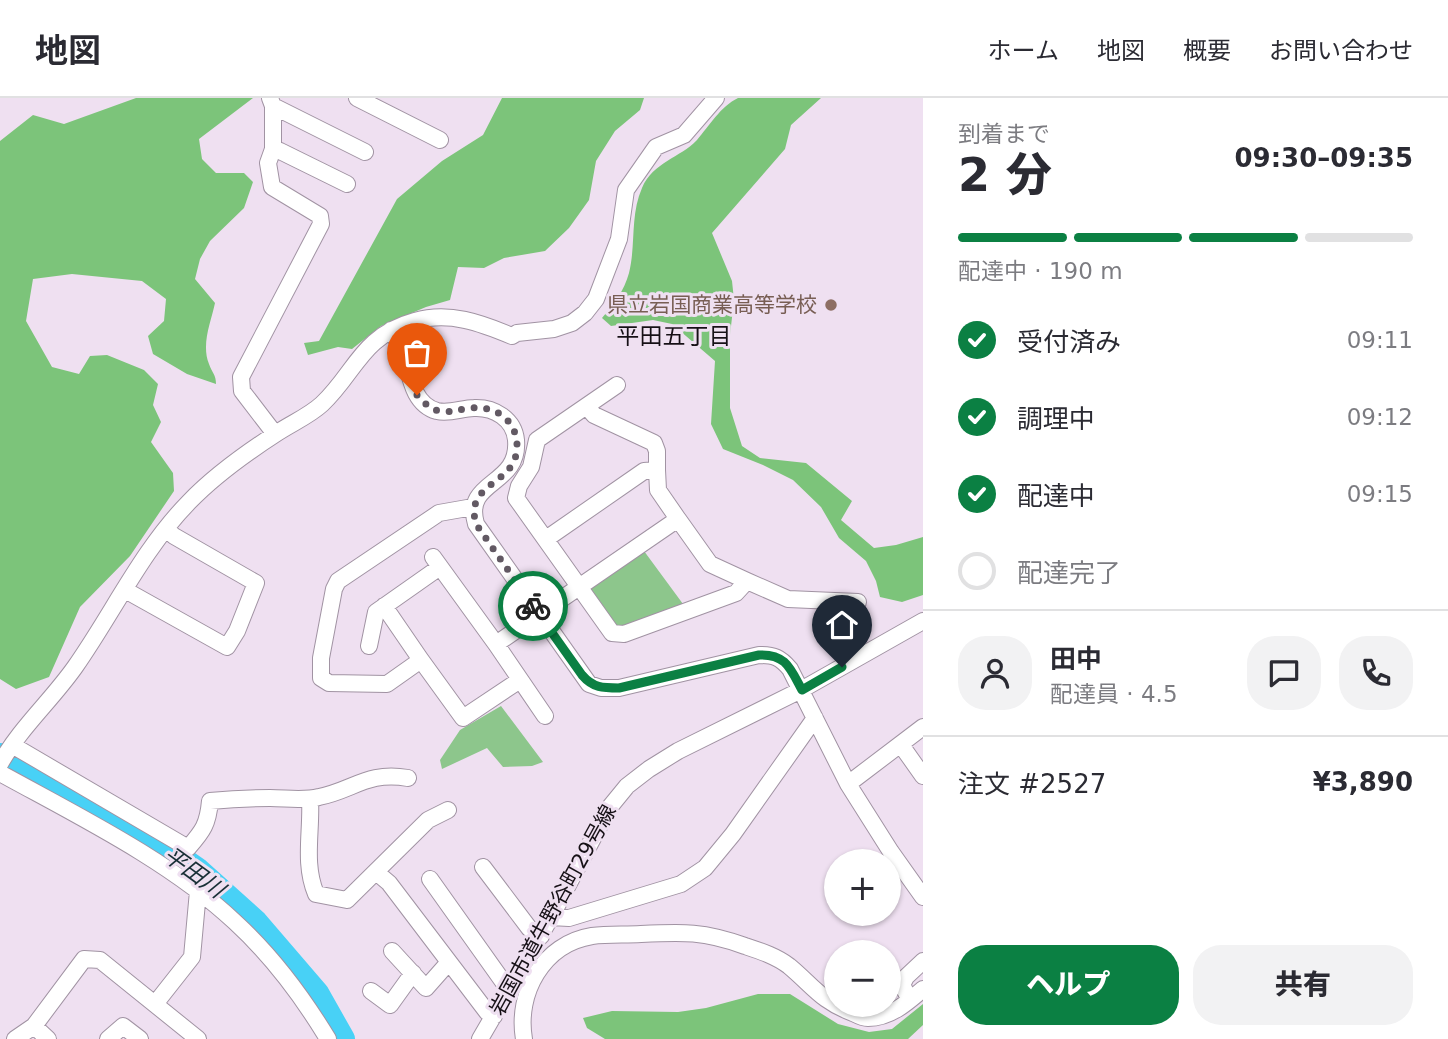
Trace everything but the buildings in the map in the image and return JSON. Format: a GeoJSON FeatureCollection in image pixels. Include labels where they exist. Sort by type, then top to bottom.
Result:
{"type":"FeatureCollection","features":[{"type":"Feature","properties":{"kind":"street"},"geometry":{"type":"LineString","coordinates":[[357,98],[440,140]]}},
{"type":"Feature","properties":{"kind":"street"},"geometry":{"type":"LineString","coordinates":[[408,778],[384,776],[310,799],[245,798],[210,801],[204,831],[188,848],[116,806],[5,755],[23,728],[59,690],[145,557],[190,501],[237,460],[323,403],[363,351],[391,330],[414,321],[449,318],[469,320],[512,336],[517,333],[554,329],[572,323],[586,313],[596,299],[619,239],[626,190],[656,147],[684,135],[716,98]]}},
{"type":"Feature","properties":{"kind":"street"},"geometry":{"type":"LineString","coordinates":[[275,434],[242,391],[241,377],[321,224],[320,216],[272,187],[268,163],[273,149],[272,102],[365,152]]}},
{"type":"Feature","properties":{"kind":"street"},"geometry":{"type":"LineString","coordinates":[[273,149],[347,184]]}},
{"type":"Feature","properties":{"kind":"street"},"geometry":{"type":"LineString","coordinates":[[391,330],[403,350],[413,386],[427,406],[437,411],[452,412],[486,408],[503,415],[515,432],[517,450],[513,464],[477,497],[473,507],[476,524],[589,684],[601,688],[619,688],[759,655],[774,655],[783,660],[802,690],[848,783],[923,897]]}},
{"type":"Feature","properties":{"kind":"street"},"geometry":{"type":"LineString","coordinates":[[617,385],[537,440],[531,467],[519,486],[516,498],[612,633],[624,634],[736,593],[747,581]]}},
{"type":"Feature","properties":{"kind":"street"},"geometry":{"type":"LineString","coordinates":[[587,407],[594,415],[654,443],[657,451],[658,490],[710,564],[788,599],[858,602]]}},
{"type":"Feature","properties":{"kind":"street"},"geometry":{"type":"LineString","coordinates":[[546,539],[643,471],[657,470]]}},
{"type":"Feature","properties":{"kind":"street"},"geometry":{"type":"LineString","coordinates":[[421,660],[387,684],[329,683],[321,678],[321,658],[334,589],[338,581],[439,513],[473,507]]}},
{"type":"Feature","properties":{"kind":"street"},"geometry":{"type":"LineString","coordinates":[[496,644],[678,519]]}},
{"type":"Feature","properties":{"kind":"street"},"geometry":{"type":"LineString","coordinates":[[125,590],[227,647],[237,631],[256,583],[166,529]]}},
{"type":"Feature","properties":{"kind":"street"},"geometry":{"type":"LineString","coordinates":[[369,646],[376,612],[437,562],[545,716]]}},
{"type":"Feature","properties":{"kind":"street"},"geometry":{"type":"LineString","coordinates":[[384,606],[463,718],[520,680]]}},
{"type":"Feature","properties":{"kind":"street","name":"岩国市道牛野谷町29号線"},"geometry":{"type":"LineString","coordinates":[[480,1039],[541,936],[603,817],[628,786],[678,751],[802,690],[923,621]]}},
{"type":"Feature","properties":{"kind":"street"},"geometry":{"type":"LineString","coordinates":[[551,917],[569,918],[681,884],[705,868],[733,834],[815,718]]}},
{"type":"Feature","properties":{"kind":"street"},"geometry":{"type":"LineString","coordinates":[[848,783],[923,727]]}},
{"type":"Feature","properties":{"kind":"street"},"geometry":{"type":"LineString","coordinates":[[901,745],[923,776]]}},
{"type":"Feature","properties":{"kind":"street"},"geometry":{"type":"LineString","coordinates":[[0,773],[140,849],[198,891],[257,943],[306,1003],[328,1039]]}},
{"type":"Feature","properties":{"kind":"street"},"geometry":{"type":"LineString","coordinates":[[310,799],[310,880],[316,894],[347,900],[428,820],[448,810]]}},
{"type":"Feature","properties":{"kind":"street"},"geometry":{"type":"LineString","coordinates":[[103,827],[116,806]]}},
{"type":"Feature","properties":{"kind":"street"},"geometry":{"type":"LineString","coordinates":[[140,849],[154,828]]}},
{"type":"Feature","properties":{"kind":"street"},"geometry":{"type":"LineString","coordinates":[[483,867],[529,928],[541,936]]}},
{"type":"Feature","properties":{"kind":"street"},"geometry":{"type":"LineString","coordinates":[[376,872],[389,883],[487,1012],[494,1016]]}},
{"type":"Feature","properties":{"kind":"street"},"geometry":{"type":"LineString","coordinates":[[430,880],[504,983],[511,987]]}},
{"type":"Feature","properties":{"kind":"street"},"geometry":{"type":"LineString","coordinates":[[155,1004],[192,957],[198,891]]}},
{"type":"Feature","properties":{"kind":"street"},"geometry":{"type":"LineString","coordinates":[[524,1039],[521,1017],[525,993],[535,974],[559,949],[592,936],[692,932],[712,935],[773,956],[789,966],[822,998],[866,1018],[890,1014],[923,989]]}},
{"type":"Feature","properties":{"kind":"street"},"geometry":{"type":"LineString","coordinates":[[392,951],[426,988],[449,962]]}},
{"type":"Feature","properties":{"kind":"street"},"geometry":{"type":"LineString","coordinates":[[15,1039],[34,1026],[84,959],[100,960],[198,1039]]}},
{"type":"Feature","properties":{"kind":"street"},"geometry":{"type":"LineString","coordinates":[[910,1000],[902,985],[906,977],[923,961]]}},
{"type":"Feature","properties":{"kind":"street"},"geometry":{"type":"LineString","coordinates":[[371,991],[390,1005],[413,973]]}},
{"type":"Feature","properties":{"kind":"street"},"geometry":{"type":"LineString","coordinates":[[34,1026],[48,1039]]}},
{"type":"Feature","properties":{"kind":"street"},"geometry":{"type":"LineString","coordinates":[[108,1039],[123,1026],[140,1039]]}},
{"type":"Feature","properties":{"kind":"green space"},"geometry":{"type":"Polygon","coordinates":[[[136,98],[253,98],[199,139],[202,159],[216,173],[244,173],[253,182],[244,208],[210,241],[200,259],[195,279],[215,303],[206,349],[216,384],[187,374],[153,354],[148,336],[164,321],[166,299],[142,281],[72,274],[33,279],[26,321],[52,367],[79,374],[90,356],[107,355],[144,370],[158,384],[153,405],[161,422],[151,442],[173,473],[174,491],[130,556],[80,607],[49,677],[16,689],[0,679],[0,141],[33,115],[64,124],[136,98]]]}},
{"type":"Feature","properties":{"kind":"green space"},"geometry":{"type":"Polygon","coordinates":[[[502,98],[644,98],[640,110],[615,131],[596,161],[589,200],[569,228],[545,251],[504,258],[484,268],[458,267],[450,300],[381,326],[352,349],[338,347],[308,355],[304,343],[319,341],[397,199],[442,161],[483,135],[502,98]]]}},
{"type":"Feature","properties":{"kind":"green space"},"geometry":{"type":"Polygon","coordinates":[[[738,98],[821,98],[791,125],[785,149],[712,233],[732,281],[734,300],[730,335],[730,408],[742,446],[760,458],[806,463],[852,501],[841,520],[874,548],[923,537],[923,595],[902,602],[880,597],[866,561],[839,538],[821,507],[793,480],[723,449],[711,424],[715,361],[672,324],[653,320],[611,326],[602,318],[627,280],[638,198],[647,179],[660,166],[697,140],[721,111],[738,98]]]}},
{"type":"Feature","properties":{"kind":"green space"},"geometry":{"type":"Polygon","coordinates":[[[644,551],[683,604],[622,630],[615,628],[590,593],[595,581],[644,551]]]}},
{"type":"Feature","properties":{"kind":"green space"},"geometry":{"type":"Polygon","coordinates":[[[501,706],[543,762],[532,766],[503,767],[487,748],[442,769],[440,760],[460,730],[501,706]]]}},
{"type":"Feature","properties":{"kind":"green space"},"geometry":{"type":"Polygon","coordinates":[[[758,994],[790,994],[838,1024],[869,1032],[892,1029],[923,1004],[923,1025],[908,1039],[605,1039],[587,1028],[583,1018],[612,1011],[678,1012],[706,1008],[758,994]]]}},
{"type":"Feature","properties":{"kind":"waterway","name":"平田川"},"geometry":{"type":"LineString","coordinates":[[0,755],[164,846],[197,869],[256,922],[317,993],[343,1039]]}},
{"type":"Feature","properties":{"kind":"way so far"},"geometry":{"type":"LineString","coordinates":[[417,395],[427,406],[437,411],[486,408],[503,415],[510,422],[515,432],[517,450],[513,464],[477,497],[473,515],[476,524],[533,606]]}},
{"type":"Feature","properties":{"kind":"place","name":"県立岩国商業高等学校"},"geometry":{"type":"Point","coordinates":[831,305]}},
{"type":"Feature","properties":{"kind":"district","name":"平田五丁目"},"geometry":{"type":"Point","coordinates":[674,336]}},
{"type":"Feature","properties":{"kind":"route"},"geometry":{"type":"LineString","coordinates":[[533,606],[589,684],[601,688],[619,688],[759,655],[774,655],[783,660],[802,690],[842,667]]}}]}
